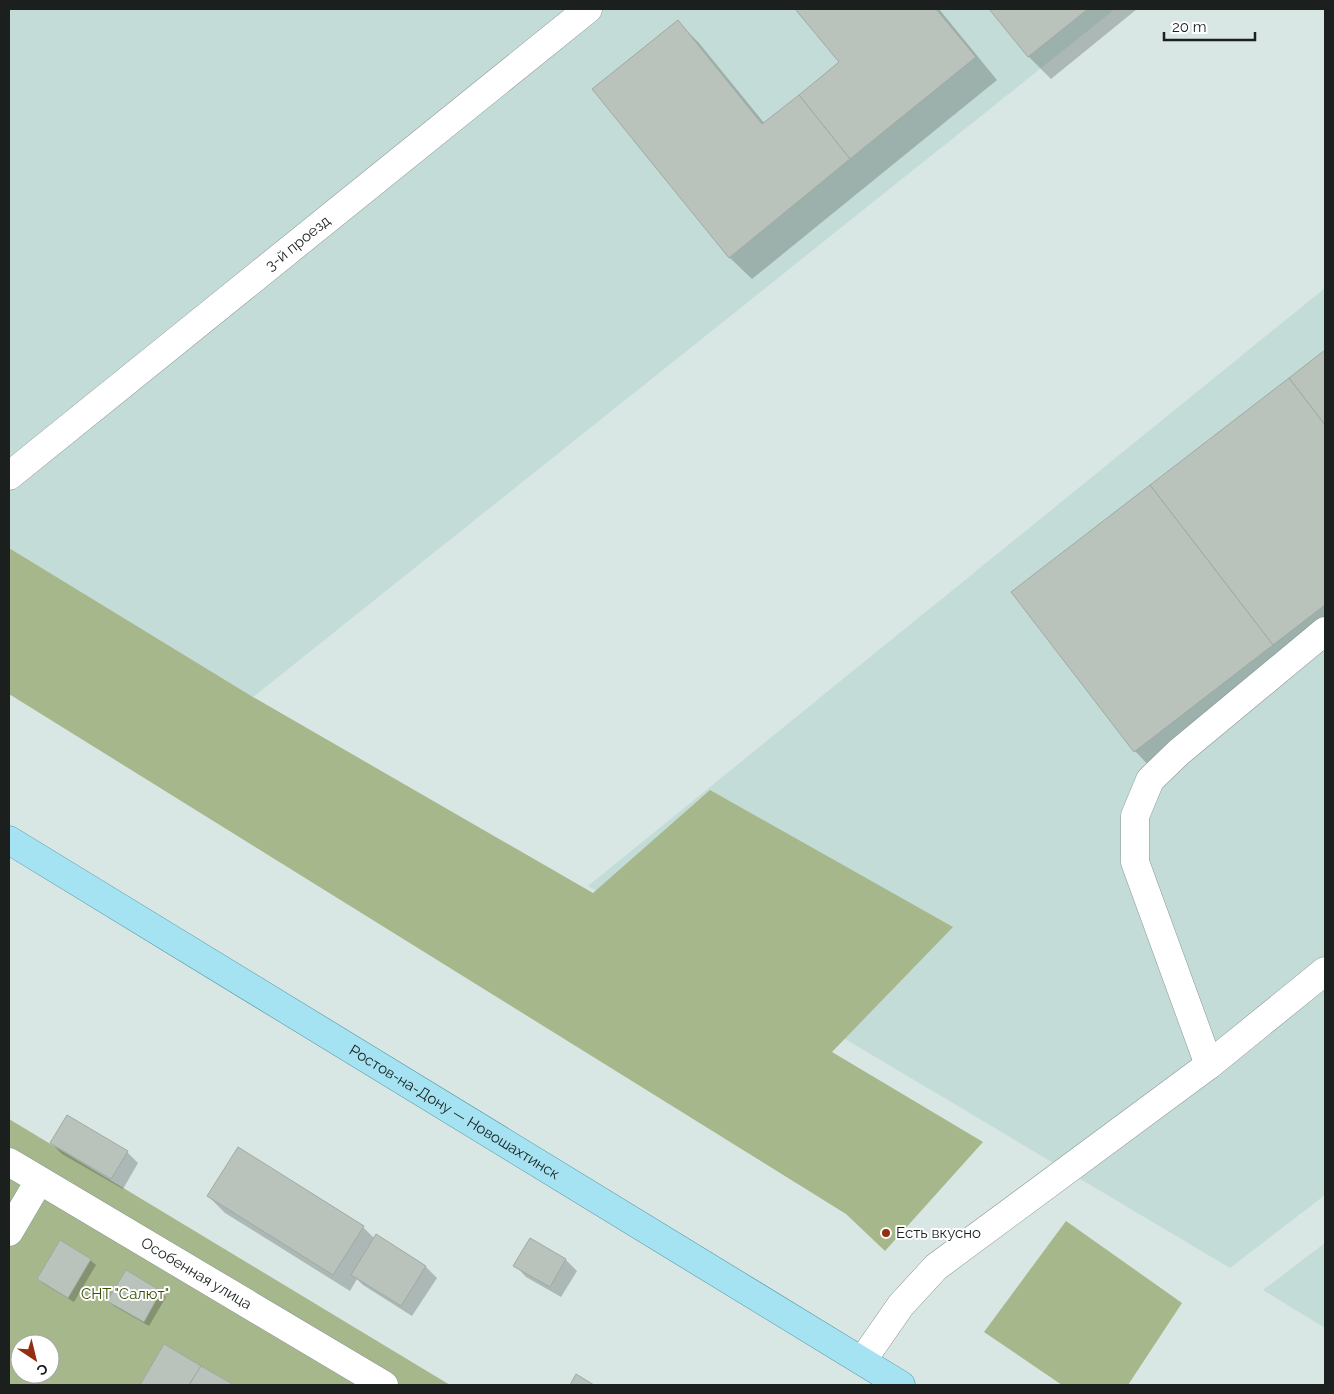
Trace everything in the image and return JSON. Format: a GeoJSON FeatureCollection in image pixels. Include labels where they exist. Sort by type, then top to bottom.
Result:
{"type":"FeatureCollection","features":[{"type":"Feature","properties":{"kind":"main road","name":"Ростов-на-Дону — Новошахтинск"},"geometry":{"type":"LineString","coordinates":[[9,840],[901,1385]]}},
{"type":"Feature","properties":{"kind":"street","name":"3-й проезд"},"geometry":{"type":"LineString","coordinates":[[9,476],[588,9]]}},
{"type":"Feature","properties":{"kind":"street"},"geometry":{"type":"LineString","coordinates":[[1208,1065],[1134,862],[1135,816],[1150,780],[1179,752],[1325,631]]}},
{"type":"Feature","properties":{"kind":"street"},"geometry":{"type":"LineString","coordinates":[[862,1361],[901,1304],[936,1267],[1208,1065],[1325,971]]}},
{"type":"Feature","properties":{"kind":"street","name":"Особенная улица"},"geometry":{"type":"LineString","coordinates":[[9,1162],[39,1182],[384,1385]]}},
{"type":"Feature","properties":{"kind":"street"},"geometry":{"type":"LineString","coordinates":[[9,1232],[39,1182]]}},
{"type":"Feature","properties":{"kind":"shaded area"},"geometry":{"type":"Polygon","coordinates":[[[9,9],[1115,9],[253,697],[9,548],[9,9]]]}},
{"type":"Feature","properties":{"kind":"shaded area"},"geometry":{"type":"Polygon","coordinates":[[[1325,288],[1325,1195],[1230,1268],[588,886],[1325,288]]]}},
{"type":"Feature","properties":{"kind":"shaded area"},"geometry":{"type":"Polygon","coordinates":[[[1325,1243],[1325,1328],[1263,1290],[1325,1243]]]}},
{"type":"Feature","properties":{"kind":"green space"},"geometry":{"type":"Polygon","coordinates":[[[9,548],[253,697],[593,893],[710,790],[953,927],[832,1052],[983,1142],[885,1251],[846,1214],[9,694],[9,548]]]}},
{"type":"Feature","properties":{"kind":"green space","name":"СНТ \"Салют\""},"geometry":{"type":"Polygon","coordinates":[[[9,1119],[450,1385],[9,1385],[9,1119]]]}},
{"type":"Feature","properties":{"kind":"green space"},"geometry":{"type":"Polygon","coordinates":[[[1066,1221],[1182,1303],[1128,1385],[1062,1385],[984,1332],[1066,1221]]]}},
{"type":"Feature","properties":{"kind":"building"},"geometry":{"type":"Polygon","coordinates":[[[795,9],[936,9],[976,57],[850,159],[799,95],[839,62],[795,9]]]}},
{"type":"Feature","properties":{"kind":"building"},"geometry":{"type":"Polygon","coordinates":[[[989,9],[1088,9],[1028,57],[989,9]]]}},
{"type":"Feature","properties":{"kind":"building"},"geometry":{"type":"Polygon","coordinates":[[[678,20],[762,124],[799,95],[850,159],[729,258],[592,89],[678,20]]]}},
{"type":"Feature","properties":{"kind":"building"},"geometry":{"type":"Polygon","coordinates":[[[1325,350],[1325,425],[1289,378],[1325,350]]]}},
{"type":"Feature","properties":{"kind":"building"},"geometry":{"type":"Polygon","coordinates":[[[1289,378],[1325,425],[1325,605],[1273,645],[1150,485],[1289,378]]]}},
{"type":"Feature","properties":{"kind":"building"},"geometry":{"type":"Polygon","coordinates":[[[1150,485],[1273,645],[1134,752],[1011,592],[1150,485]]]}},
{"type":"Feature","properties":{"kind":"building"},"geometry":{"type":"Polygon","coordinates":[[[67,1115],[128,1151],[111,1179],[50,1143],[67,1115]]]}},
{"type":"Feature","properties":{"kind":"building"},"geometry":{"type":"Polygon","coordinates":[[[238,1147],[364,1226],[333,1275],[207,1196],[238,1147]]]}},
{"type":"Feature","properties":{"kind":"building"},"geometry":{"type":"Polygon","coordinates":[[[376,1234],[426,1266],[401,1306],[351,1275],[376,1234]]]}},
{"type":"Feature","properties":{"kind":"building"},"geometry":{"type":"Polygon","coordinates":[[[530,1238],[566,1259],[550,1287],[513,1266],[530,1238]]]}},
{"type":"Feature","properties":{"kind":"building"},"geometry":{"type":"Polygon","coordinates":[[[60,1240],[91,1259],[68,1298],[37,1279],[60,1240]]]}},
{"type":"Feature","properties":{"kind":"building"},"geometry":{"type":"Polygon","coordinates":[[[126,1270],[161,1291],[144,1322],[107,1301],[126,1270]]]}},
{"type":"Feature","properties":{"kind":"building"},"geometry":{"type":"Polygon","coordinates":[[[164,1344],[201,1366],[189,1385],[140,1385],[164,1344]]]}},
{"type":"Feature","properties":{"kind":"building"},"geometry":{"type":"Polygon","coordinates":[[[201,1366],[234,1385],[189,1385],[201,1366]]]}},
{"type":"Feature","properties":{"kind":"building"},"geometry":{"type":"Polygon","coordinates":[[[576,1374],[594,1385],[570,1385],[576,1374]]]}},
{"type":"Feature","properties":{"kind":"place","name":"Есть вкусно"},"geometry":{"type":"Point","coordinates":[886,1233]}}]}
